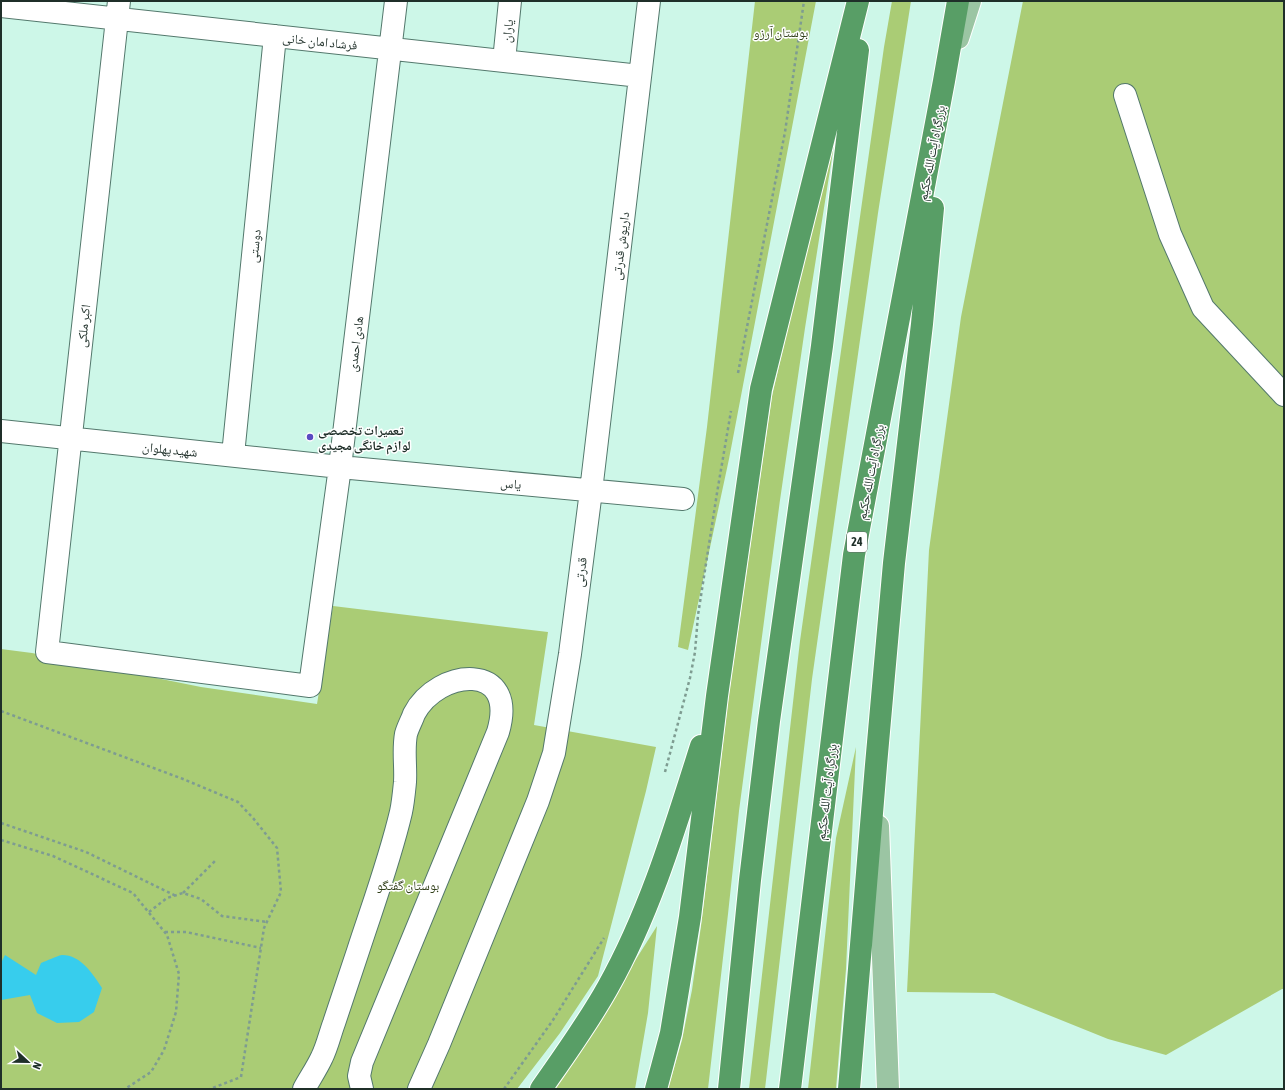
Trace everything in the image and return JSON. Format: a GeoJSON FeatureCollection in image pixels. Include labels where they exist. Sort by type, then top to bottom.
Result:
{"type":"FeatureCollection","features":[{"type":"Feature","properties":{"kind":"highway"},"geometry":{"type":"LineString","coordinates":[[656,1089],[671,1033],[690,917],[717,696],[760,389],[858,1]]}},
{"type":"Feature","properties":{"kind":"highway"},"geometry":{"type":"LineString","coordinates":[[729,1089],[750,880],[769,721],[822,346],[864,1]]}},
{"type":"Feature","properties":{"kind":"highway","name":"بزرگراه آیت الله حکیم"},"geometry":{"type":"LineString","coordinates":[[790,1089],[854,555],[958,1]]}},
{"type":"Feature","properties":{"kind":"highway"},"geometry":{"type":"LineString","coordinates":[[849,1089],[894,563],[922,324],[944,81]]}},
{"type":"Feature","properties":{"kind":"highway"},"geometry":{"type":"LineString","coordinates":[[541,1089],[574,1042],[608,987],[637,929],[670,844],[717,696]]}},
{"type":"Feature","properties":{"kind":"main road"},"geometry":{"type":"LineString","coordinates":[[944,81],[970,1]]}},
{"type":"Feature","properties":{"kind":"main road"},"geometry":{"type":"LineString","coordinates":[[876,765],[888,1089]]}},
{"type":"Feature","properties":{"kind":"street","name":"هادی احمدی"},"geometry":{"type":"LineString","coordinates":[[310,686],[340,467],[396,1]]}},
{"type":"Feature","properties":{"kind":"street","name":"یاران"},"geometry":{"type":"LineString","coordinates":[[504,62],[510,1]]}},
{"type":"Feature","properties":{"kind":"street","name":"داریوش قدرتی"},"geometry":{"type":"LineString","coordinates":[[591,491],[648,1]]}},
{"type":"Feature","properties":{"kind":"street","name":"فرشاد امان خانی"},"geometry":{"type":"LineString","coordinates":[[1,6],[118,10],[275,36],[640,76]]}},
{"type":"Feature","properties":{"kind":"street","name":"اکبر ملکی"},"geometry":{"type":"LineString","coordinates":[[118,10],[47,652],[310,686]]}},
{"type":"Feature","properties":{"kind":"street","name":"دوستی"},"geometry":{"type":"LineString","coordinates":[[233,455],[275,36]]}},
{"type":"Feature","properties":{"kind":"street"},"geometry":{"type":"LineString","coordinates":[[1125,95],[1170,234],[1202,308],[1284,395]]}},
{"type":"Feature","properties":{"kind":"street","name":"شهید پهلوان"},"geometry":{"type":"LineString","coordinates":[[1,430],[340,467]]}},
{"type":"Feature","properties":{"kind":"street","name":"یاس"},"geometry":{"type":"LineString","coordinates":[[340,467],[683,499]]}},
{"type":"Feature","properties":{"kind":"street","name":"قدرتی"},"geometry":{"type":"LineString","coordinates":[[419,1089],[439,1044],[538,801],[554,753],[570,654],[591,491]]}},
{"type":"Feature","properties":{"kind":"street"},"geometry":{"type":"LineString","coordinates":[[304,1089],[322,1056],[390,856],[401,810],[405,782],[404,757],[406,733],[415,713],[425,698],[454,681],[469,678],[484,681],[494,687],[501,698],[502,719],[498,732],[362,1062],[359,1076],[362,1089]]}},
{"type":"Feature","properties":{"kind":"path"},"geometry":{"type":"LineString","coordinates":[[737,377],[785,132],[804,1]]}},
{"type":"Feature","properties":{"kind":"path"},"geometry":{"type":"LineString","coordinates":[[664,775],[690,678],[695,652],[700,600],[732,408]]}},
{"type":"Feature","properties":{"kind":"path"},"geometry":{"type":"LineString","coordinates":[[1,711],[183,779],[238,802],[277,848],[281,892],[264,928],[241,1077],[210,1089]]}},
{"type":"Feature","properties":{"kind":"path"},"geometry":{"type":"LineString","coordinates":[[1,823],[86,852],[176,896]]}},
{"type":"Feature","properties":{"kind":"path"},"geometry":{"type":"LineString","coordinates":[[1,840],[53,856],[133,893],[168,935],[179,974],[176,1012],[164,1050],[151,1072],[125,1089]]}},
{"type":"Feature","properties":{"kind":"path"},"geometry":{"type":"LineString","coordinates":[[148,912],[167,898],[183,893],[216,860]]}},
{"type":"Feature","properties":{"kind":"path"},"geometry":{"type":"LineString","coordinates":[[183,893],[201,898],[222,916],[267,922]]}},
{"type":"Feature","properties":{"kind":"path"},"geometry":{"type":"LineString","coordinates":[[165,932],[186,932],[261,948]]}},
{"type":"Feature","properties":{"kind":"path"},"geometry":{"type":"LineString","coordinates":[[504,1089],[553,1020],[606,934]]}},
{"type":"Feature","properties":{"kind":"green space","name":"بوستان آرزو"},"geometry":{"type":"Polygon","coordinates":[[[755,1],[816,1],[729,459],[688,650],[678,647],[707,427],[755,1]]]}},
{"type":"Feature","properties":{"kind":"green space"},"geometry":{"type":"Polygon","coordinates":[[[892,1],[911,1],[878,213],[812,679],[765,1089],[749,1089],[800,641],[884,47],[892,1]]]}},
{"type":"Feature","properties":{"kind":"green space"},"geometry":{"type":"Polygon","coordinates":[[[1023,1],[1284,1],[1284,989],[1166,1055],[1108,1039],[994,993],[907,992],[929,550],[961,317],[1023,1]]]}},
{"type":"Feature","properties":{"kind":"green space"},"geometry":{"type":"Polygon","coordinates":[[[840,107],[805,328],[780,500],[739,811],[708,1089],[668,1089],[682,1040],[692,990],[729,694],[772,396],[840,107]]]}},
{"type":"Feature","properties":{"kind":"green space","name":"بوستان گفتگو"},"geometry":{"type":"Polygon","coordinates":[[[333,606],[548,632],[534,725],[656,747],[598,976],[560,1033],[517,1089],[1,1089],[1,649],[32,653],[201,687],[317,704],[333,606]]]}},
{"type":"Feature","properties":{"kind":"green space"},"geometry":{"type":"Polygon","coordinates":[[[856,747],[846,969],[836,1089],[808,1089],[836,838],[856,747]]]}},
{"type":"Feature","properties":{"kind":"green space"},"geometry":{"type":"Polygon","coordinates":[[[657,926],[648,1013],[635,1089],[550,1089],[579,1049],[657,926]]]}},
{"type":"Feature","properties":{"kind":"water"},"geometry":{"type":"Polygon","coordinates":[[[5,955],[36,975],[41,963],[62,955],[75,958],[86,966],[102,988],[94,1012],[79,1022],[57,1023],[37,1013],[30,995],[1,1000],[1,963],[5,955]]]}},
{"type":"Feature","properties":{"kind":"place","name":"تعمیرات تخصصی لوازم خانگی مجیدی"},"geometry":{"type":"Point","coordinates":[310,437]}}]}
